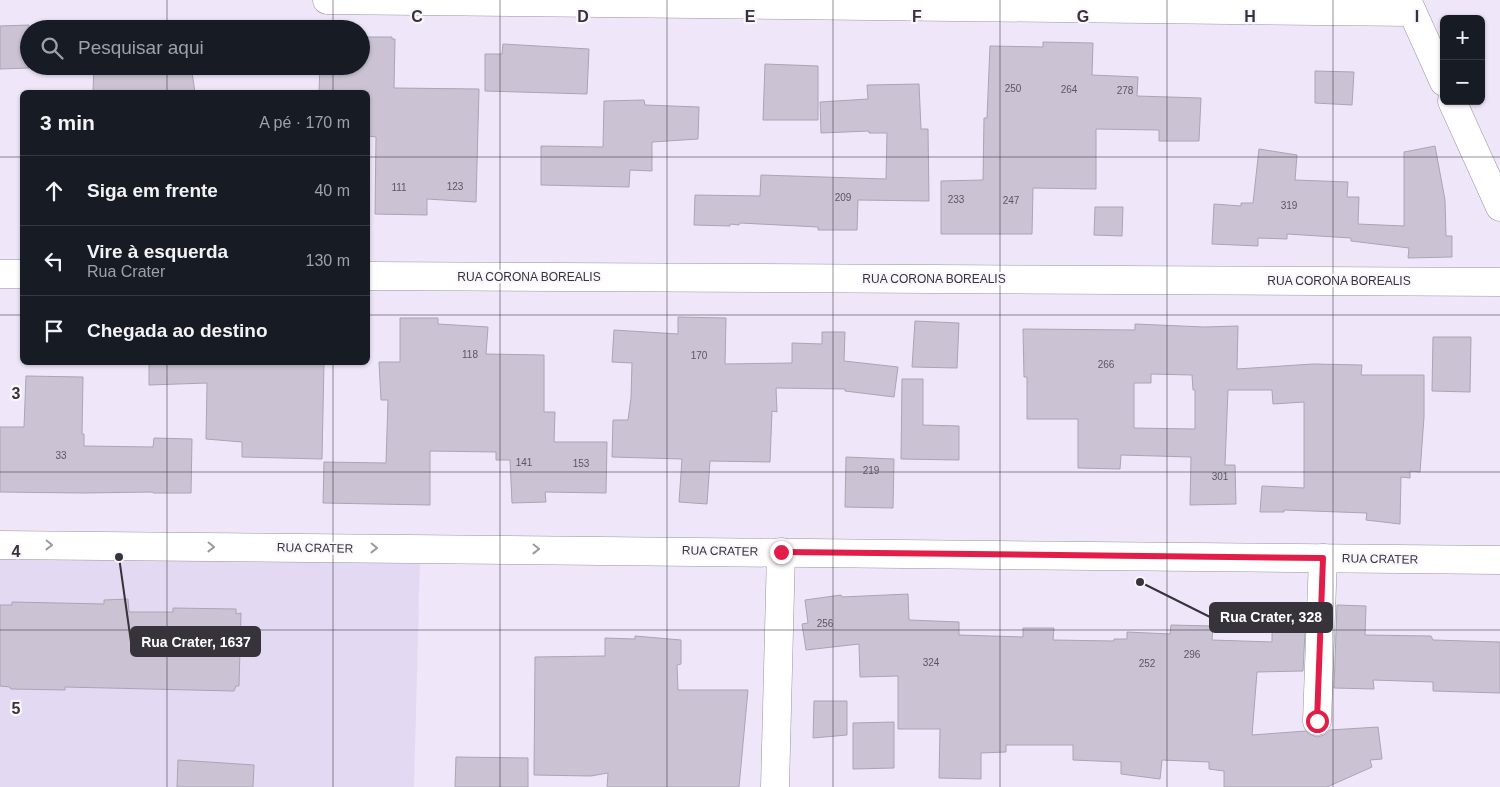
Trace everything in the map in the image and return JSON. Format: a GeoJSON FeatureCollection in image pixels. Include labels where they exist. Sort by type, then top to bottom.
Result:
{"type":"FeatureCollection","features":[{"type":"Feature","properties":{"kind":"street"},"geometry":{"type":"LineString","coordinates":[[328,0],[1410,6],[1440,73]]}},
{"type":"Feature","properties":{"kind":"street"},"geometry":{"type":"LineString","coordinates":[[1454,105],[1500,207]]}},
{"type":"Feature","properties":{"kind":"street"},"geometry":{"type":"LineString","coordinates":[[0,274],[20,274]]}},
{"type":"Feature","properties":{"kind":"street","name":"RUA CORONA BOREALIS"},"geometry":{"type":"LineString","coordinates":[[370,276],[1500,282]]}},
{"type":"Feature","properties":{"kind":"street","name":"RUA CRATER"},"geometry":{"type":"LineString","coordinates":[[0,545],[1500,560]]}},
{"type":"Feature","properties":{"kind":"street"},"geometry":{"type":"LineString","coordinates":[[775,787],[781,552]]}},
{"type":"Feature","properties":{"kind":"street"},"geometry":{"type":"LineString","coordinates":[[1317,721],[1323,558]]}},
{"type":"Feature","properties":{"kind":"shaded area"},"geometry":{"type":"Polygon","coordinates":[[[0,557],[420,564],[414,787],[0,787],[0,557]]]}},
{"type":"Feature","properties":{"kind":"building"},"geometry":{"type":"Polygon","coordinates":[[[20,25],[20,68],[0,69],[0,26],[20,25]]]}},
{"type":"Feature","properties":{"kind":"building"},"geometry":{"type":"Polygon","coordinates":[[[370,37],[392,37],[392,39],[395,39],[394,88],[479,89],[476,202],[427,199],[427,215],[375,214],[376,137],[370,136],[370,90],[319,90],[320,75],[370,75],[370,37]]]}},
{"type":"Feature","properties":{"kind":"building"},"geometry":{"type":"Polygon","coordinates":[[[1043,42],[1093,43],[1092,75],[1138,77],[1137,96],[1201,98],[1199,141],[1159,141],[1159,130],[1096,129],[1096,189],[1033,188],[1032,234],[941,234],[941,181],[983,180],[984,118],[987,118],[990,46],[1043,47],[1043,42]]]}},
{"type":"Feature","properties":{"kind":"building"},"geometry":{"type":"Polygon","coordinates":[[[503,44],[589,49],[587,94],[485,91],[485,54],[502,54],[503,44]]]}},
{"type":"Feature","properties":{"kind":"building"},"geometry":{"type":"Polygon","coordinates":[[[765,64],[818,66],[818,120],[763,120],[765,64]]]}},
{"type":"Feature","properties":{"kind":"building"},"geometry":{"type":"Polygon","coordinates":[[[1315,71],[1354,72],[1352,105],[1315,103],[1315,71]]]}},
{"type":"Feature","properties":{"kind":"building"},"geometry":{"type":"Polygon","coordinates":[[[94,75],[192,75],[195,90],[93,90],[94,75]]]}},
{"type":"Feature","properties":{"kind":"building"},"geometry":{"type":"Polygon","coordinates":[[[919,84],[921,129],[928,129],[929,201],[858,200],[857,230],[818,230],[818,227],[740,223],[739,225],[730,224],[730,226],[694,225],[695,195],[760,196],[761,175],[886,179],[887,133],[869,133],[869,131],[821,133],[820,102],[868,99],[867,85],[919,84]]]}},
{"type":"Feature","properties":{"kind":"building"},"geometry":{"type":"Polygon","coordinates":[[[644,100],[645,105],[699,107],[698,139],[652,142],[652,171],[630,170],[629,187],[541,185],[541,146],[603,147],[604,101],[644,100]]]}},
{"type":"Feature","properties":{"kind":"building"},"geometry":{"type":"Polygon","coordinates":[[[1435,146],[1445,200],[1446,236],[1452,236],[1452,257],[1408,258],[1409,248],[1351,241],[1351,238],[1287,234],[1287,239],[1258,238],[1258,246],[1212,244],[1214,204],[1241,206],[1241,203],[1253,203],[1259,149],[1297,155],[1295,180],[1348,182],[1347,197],[1359,197],[1358,224],[1404,226],[1404,152],[1435,146]]]}},
{"type":"Feature","properties":{"kind":"building"},"geometry":{"type":"Polygon","coordinates":[[[1095,207],[1123,207],[1122,236],[1094,235],[1095,207]]]}},
{"type":"Feature","properties":{"kind":"building"},"geometry":{"type":"Polygon","coordinates":[[[678,317],[726,318],[725,364],[792,363],[792,343],[822,344],[822,332],[845,332],[844,361],[898,367],[894,397],[845,391],[845,389],[776,388],[777,412],[772,411],[770,462],[710,461],[707,504],[679,502],[682,459],[612,457],[613,420],[628,420],[632,363],[612,362],[614,330],[678,334],[678,317]]]}},
{"type":"Feature","properties":{"kind":"building"},"geometry":{"type":"Polygon","coordinates":[[[400,318],[438,318],[438,324],[488,327],[486,354],[544,355],[544,412],[555,412],[554,442],[607,442],[606,493],[545,492],[546,502],[512,503],[510,460],[496,460],[496,452],[430,451],[430,505],[323,503],[324,462],[386,463],[388,400],[381,400],[379,362],[400,362],[400,318]]]}},
{"type":"Feature","properties":{"kind":"building"},"geometry":{"type":"Polygon","coordinates":[[[915,321],[959,323],[957,368],[912,367],[915,321]]]}},
{"type":"Feature","properties":{"kind":"building"},"geometry":{"type":"Polygon","coordinates":[[[1135,324],[1204,327],[1238,326],[1237,369],[1313,364],[1362,365],[1361,375],[1424,375],[1424,417],[1420,472],[1410,471],[1410,478],[1401,477],[1400,524],[1366,520],[1367,513],[1284,510],[1284,512],[1260,512],[1262,486],[1304,488],[1304,402],[1273,404],[1272,390],[1228,390],[1225,465],[1235,465],[1236,504],[1190,505],[1191,457],[1121,455],[1120,469],[1078,468],[1078,419],[1027,419],[1027,377],[1024,377],[1023,329],[1135,330],[1135,324]],[[1151,374],[1151,383],[1134,383],[1134,428],[1195,429],[1195,390],[1193,390],[1192,375],[1151,374]]]}},
{"type":"Feature","properties":{"kind":"building"},"geometry":{"type":"Polygon","coordinates":[[[1433,337],[1471,337],[1470,392],[1432,391],[1433,337]]]}},
{"type":"Feature","properties":{"kind":"building"},"geometry":{"type":"Polygon","coordinates":[[[149,365],[324,365],[322,459],[242,457],[242,442],[206,439],[207,383],[149,385],[149,365]]]}},
{"type":"Feature","properties":{"kind":"building"},"geometry":{"type":"Polygon","coordinates":[[[26,376],[83,377],[82,434],[84,434],[84,446],[153,447],[154,438],[192,439],[191,493],[0,492],[0,427],[24,427],[26,376]]]}},
{"type":"Feature","properties":{"kind":"building"},"geometry":{"type":"Polygon","coordinates":[[[902,379],[923,379],[923,425],[959,426],[959,460],[901,459],[902,379]]]}},
{"type":"Feature","properties":{"kind":"building"},"geometry":{"type":"Polygon","coordinates":[[[846,457],[894,459],[893,508],[845,507],[846,457]]]}},
{"type":"Feature","properties":{"kind":"building"},"geometry":{"type":"Polygon","coordinates":[[[908,594],[909,620],[959,622],[959,635],[1023,637],[1023,628],[1054,628],[1053,640],[1114,641],[1114,639],[1127,639],[1127,632],[1170,634],[1171,625],[1213,626],[1212,640],[1272,642],[1272,631],[1305,632],[1303,671],[1257,672],[1252,735],[1306,731],[1317,737],[1324,735],[1330,730],[1378,727],[1382,759],[1370,760],[1372,767],[1327,787],[1224,787],[1224,771],[1209,769],[1209,762],[1162,760],[1160,779],[1121,774],[1121,762],[1073,760],[1073,745],[1006,745],[1006,752],[981,753],[981,779],[939,778],[940,729],[898,729],[898,676],[860,677],[859,644],[806,650],[802,624],[808,623],[805,600],[841,595],[842,597],[908,594]]]}},
{"type":"Feature","properties":{"kind":"building"},"geometry":{"type":"Polygon","coordinates":[[[128,599],[129,612],[173,612],[173,608],[236,609],[236,614],[241,613],[239,686],[236,686],[234,691],[65,687],[65,690],[11,689],[10,687],[0,686],[0,605],[12,605],[12,602],[104,604],[104,600],[128,599]]]}},
{"type":"Feature","properties":{"kind":"building"},"geometry":{"type":"Polygon","coordinates":[[[1337,605],[1366,606],[1365,635],[1431,636],[1433,640],[1500,642],[1500,693],[1433,691],[1433,682],[1373,680],[1374,689],[1334,688],[1337,605]]]}},
{"type":"Feature","properties":{"kind":"building"},"geometry":{"type":"Polygon","coordinates":[[[635,636],[681,640],[681,664],[677,665],[678,690],[748,690],[739,787],[607,787],[608,773],[591,776],[534,775],[535,657],[605,656],[605,638],[635,639],[635,636]]]}},
{"type":"Feature","properties":{"kind":"building"},"geometry":{"type":"Polygon","coordinates":[[[814,701],[847,701],[847,735],[813,738],[814,701]]]}},
{"type":"Feature","properties":{"kind":"building"},"geometry":{"type":"Polygon","coordinates":[[[894,722],[894,768],[853,769],[853,723],[894,722]]]}},
{"type":"Feature","properties":{"kind":"building"},"geometry":{"type":"Polygon","coordinates":[[[456,757],[528,758],[528,787],[455,787],[456,757]]]}},
{"type":"Feature","properties":{"kind":"building"},"geometry":{"type":"Polygon","coordinates":[[[178,760],[254,765],[253,787],[177,787],[178,760]]]}},
{"type":"Feature","properties":{"kind":"place","name":"Rua Crater, 1637"},"geometry":{"type":"Point","coordinates":[119,557]}},
{"type":"Feature","properties":{"kind":"place","name":"Rua Crater, 328"},"geometry":{"type":"Point","coordinates":[1140,582]}},
{"type":"Feature","properties":{"kind":"route"},"geometry":{"type":"LineString","coordinates":[[781,552],[1323,558],[1317,721]]}}]}
